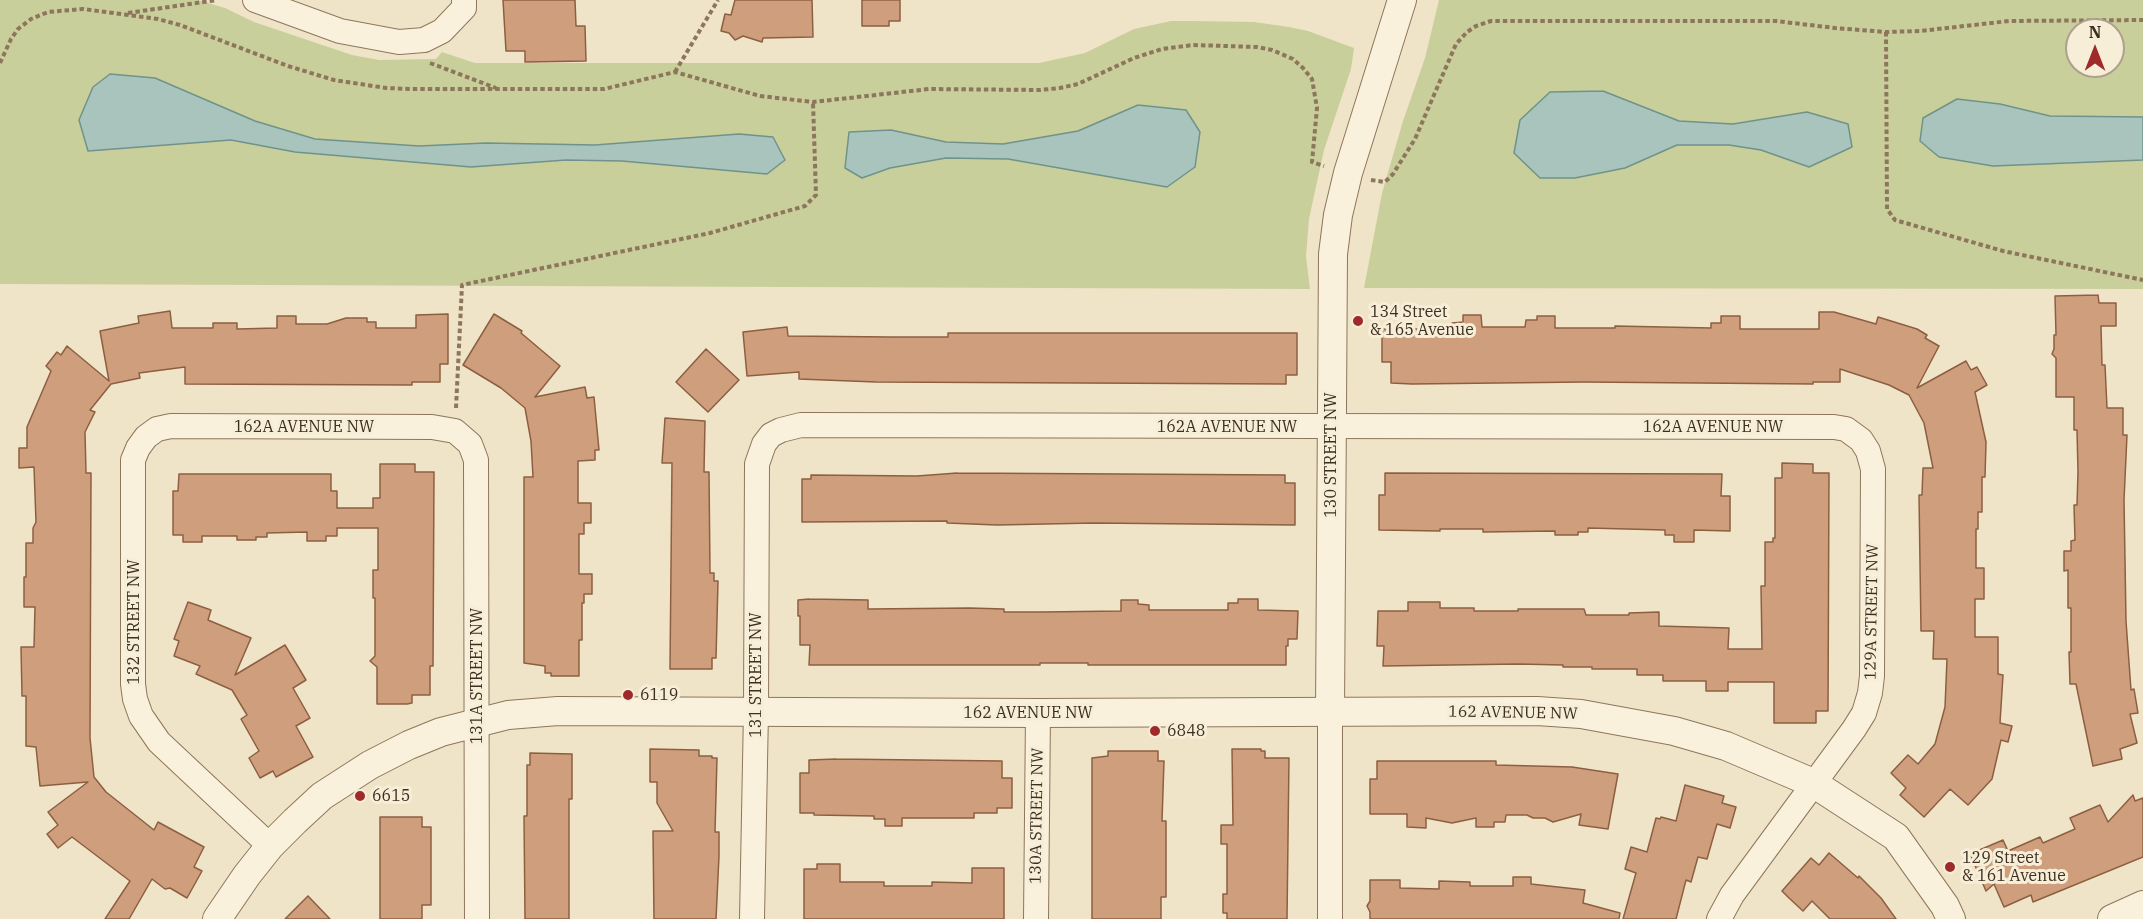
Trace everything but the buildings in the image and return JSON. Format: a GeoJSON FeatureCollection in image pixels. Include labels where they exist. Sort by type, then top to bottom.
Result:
{"type":"FeatureCollection","features":[{"type":"Feature","properties":{"kind":"street"},"geometry":{"type":"LineString","coordinates":[[255,0],[340,31],[400,42],[424,40],[442,31],[464,8],[464,0]]}},
{"type":"Feature","properties":{"kind":"street","name":"130 STREET NW"},"geometry":{"type":"LineString","coordinates":[[1330,919],[1333,254],[1338,215],[1348,173],[1402,0]]}},
{"type":"Feature","properties":{"kind":"street","name":"162A AVENUE NW"},"geometry":{"type":"LineString","coordinates":[[771,435],[801,425],[1834,427],[1846,429],[1861,440]]}},
{"type":"Feature","properties":{"kind":"street","name":"162A AVENUE NW"},"geometry":{"type":"LineString","coordinates":[[146,437],[157,429],[171,426],[432,427],[459,433]]}},
{"type":"Feature","properties":{"kind":"street","name":"131A STREET NW"},"geometry":{"type":"LineString","coordinates":[[459,433],[470,444],[476,460],[477,919]]}},
{"type":"Feature","properties":{"kind":"street","name":"131 STREET NW"},"geometry":{"type":"LineString","coordinates":[[752,919],[757,464],[760,452],[771,435]]}},
{"type":"Feature","properties":{"kind":"street","name":"132 STREET NW"},"geometry":{"type":"LineString","coordinates":[[146,437],[133,460],[133,684],[135,699],[141,716],[159,742],[270,846]]}},
{"type":"Feature","properties":{"kind":"street","name":"129A STREET NW"},"geometry":{"type":"LineString","coordinates":[[1719,919],[1732,895],[1864,713],[1870,693],[1873,469],[1868,451],[1861,440]]}},
{"type":"Feature","properties":{"kind":"street","name":"162 AVENUE NW"},"geometry":{"type":"LineString","coordinates":[[270,846],[322,796],[370,765],[441,732],[508,715],[558,711],[1038,714],[1537,711],[1581,714],[1674,730],[1726,746],[1813,783],[1896,837],[1945,906],[1951,919]]}},
{"type":"Feature","properties":{"kind":"street","name":"130A STREET NW"},"geometry":{"type":"LineString","coordinates":[[1035,919],[1038,714]]}},
{"type":"Feature","properties":{"kind":"street"},"geometry":{"type":"LineString","coordinates":[[217,919],[246,875],[270,846]]}},
{"type":"Feature","properties":{"kind":"street"},"geometry":{"type":"LineString","coordinates":[[2112,919],[2143,905]]}},
{"type":"Feature","properties":{"kind":"path"},"geometry":{"type":"LineString","coordinates":[[124,14],[217,0]]}},
{"type":"Feature","properties":{"kind":"path"},"geometry":{"type":"LineString","coordinates":[[675,72],[718,0]]}},
{"type":"Feature","properties":{"kind":"path"},"geometry":{"type":"LineString","coordinates":[[0,63],[18,29],[30,19],[62,9],[124,14],[180,25],[288,66],[356,84],[411,89],[604,89],[675,72],[759,96],[813,102],[929,89],[1040,90],[1060,88],[1078,84],[1134,58],[1162,49],[1193,45],[1257,47],[1272,50],[1293,59],[1312,79],[1317,108],[1312,162],[1385,182],[1393,174],[1415,139],[1456,44],[1476,26],[1491,21],[1776,21],[1886,32],[1920,31],[2009,21],[2143,20]]}},
{"type":"Feature","properties":{"kind":"path"},"geometry":{"type":"LineString","coordinates":[[1886,32],[1887,209],[1895,220],[2003,251],[2143,280]]}},
{"type":"Feature","properties":{"kind":"path"},"geometry":{"type":"LineString","coordinates":[[400,42],[414,56],[500,89]]}},
{"type":"Feature","properties":{"kind":"path"},"geometry":{"type":"LineString","coordinates":[[459,433],[462,285],[710,233],[805,206],[816,195],[813,102]]}},
{"type":"Feature","properties":{"kind":"green space"},"geometry":{"type":"Polygon","coordinates":[[[0,0],[198,0],[225,8],[254,22],[352,55],[379,60],[436,59],[442,52],[475,63],[1039,63],[1085,53],[1134,29],[1171,21],[1254,22],[1289,27],[1308,31],[1354,48],[1351,69],[1324,150],[1309,219],[1306,256],[1310,289],[0,284],[0,0]]]}},
{"type":"Feature","properties":{"kind":"green space"},"geometry":{"type":"Polygon","coordinates":[[[1439,0],[2143,0],[2143,289],[1364,288],[1382,193],[1403,121],[1425,58],[1439,0]]]}},
{"type":"Feature","properties":{"kind":"water"},"geometry":{"type":"Polygon","coordinates":[[[110,74],[155,78],[255,121],[315,139],[419,146],[486,143],[595,145],[739,134],[773,137],[785,160],[767,174],[622,161],[566,160],[471,167],[295,152],[231,140],[88,151],[79,120],[93,87],[110,74]]]}},
{"type":"Feature","properties":{"kind":"water"},"geometry":{"type":"Polygon","coordinates":[[[1603,91],[1679,121],[1733,124],[1807,112],[1848,124],[1852,147],[1809,167],[1761,150],[1729,145],[1677,145],[1625,168],[1575,178],[1540,178],[1514,153],[1520,120],[1550,92],[1603,91]]]}},
{"type":"Feature","properties":{"kind":"water"},"geometry":{"type":"Polygon","coordinates":[[[1957,99],[2000,104],[2050,116],[2143,117],[2143,160],[1993,166],[1939,157],[1920,141],[1923,118],[1957,99]]]}},
{"type":"Feature","properties":{"kind":"water"},"geometry":{"type":"Polygon","coordinates":[[[1138,105],[1186,110],[1200,132],[1195,167],[1167,187],[1008,159],[946,158],[890,168],[862,178],[845,168],[849,132],[891,130],[946,142],[1003,144],[1078,131],[1138,105]]]}},
{"type":"Feature","properties":{"kind":"place","name":"134 Street & 165 Avenue"},"geometry":{"type":"Point","coordinates":[1358,321]}},
{"type":"Feature","properties":{"kind":"place","name":"6119"},"geometry":{"type":"Point","coordinates":[628,695]}},
{"type":"Feature","properties":{"kind":"place","name":"6848"},"geometry":{"type":"Point","coordinates":[1155,731]}},
{"type":"Feature","properties":{"kind":"place","name":"6615"},"geometry":{"type":"Point","coordinates":[360,796]}},
{"type":"Feature","properties":{"kind":"place","name":"129 Street & 161 Avenue"},"geometry":{"type":"Point","coordinates":[1950,867]}}]}
